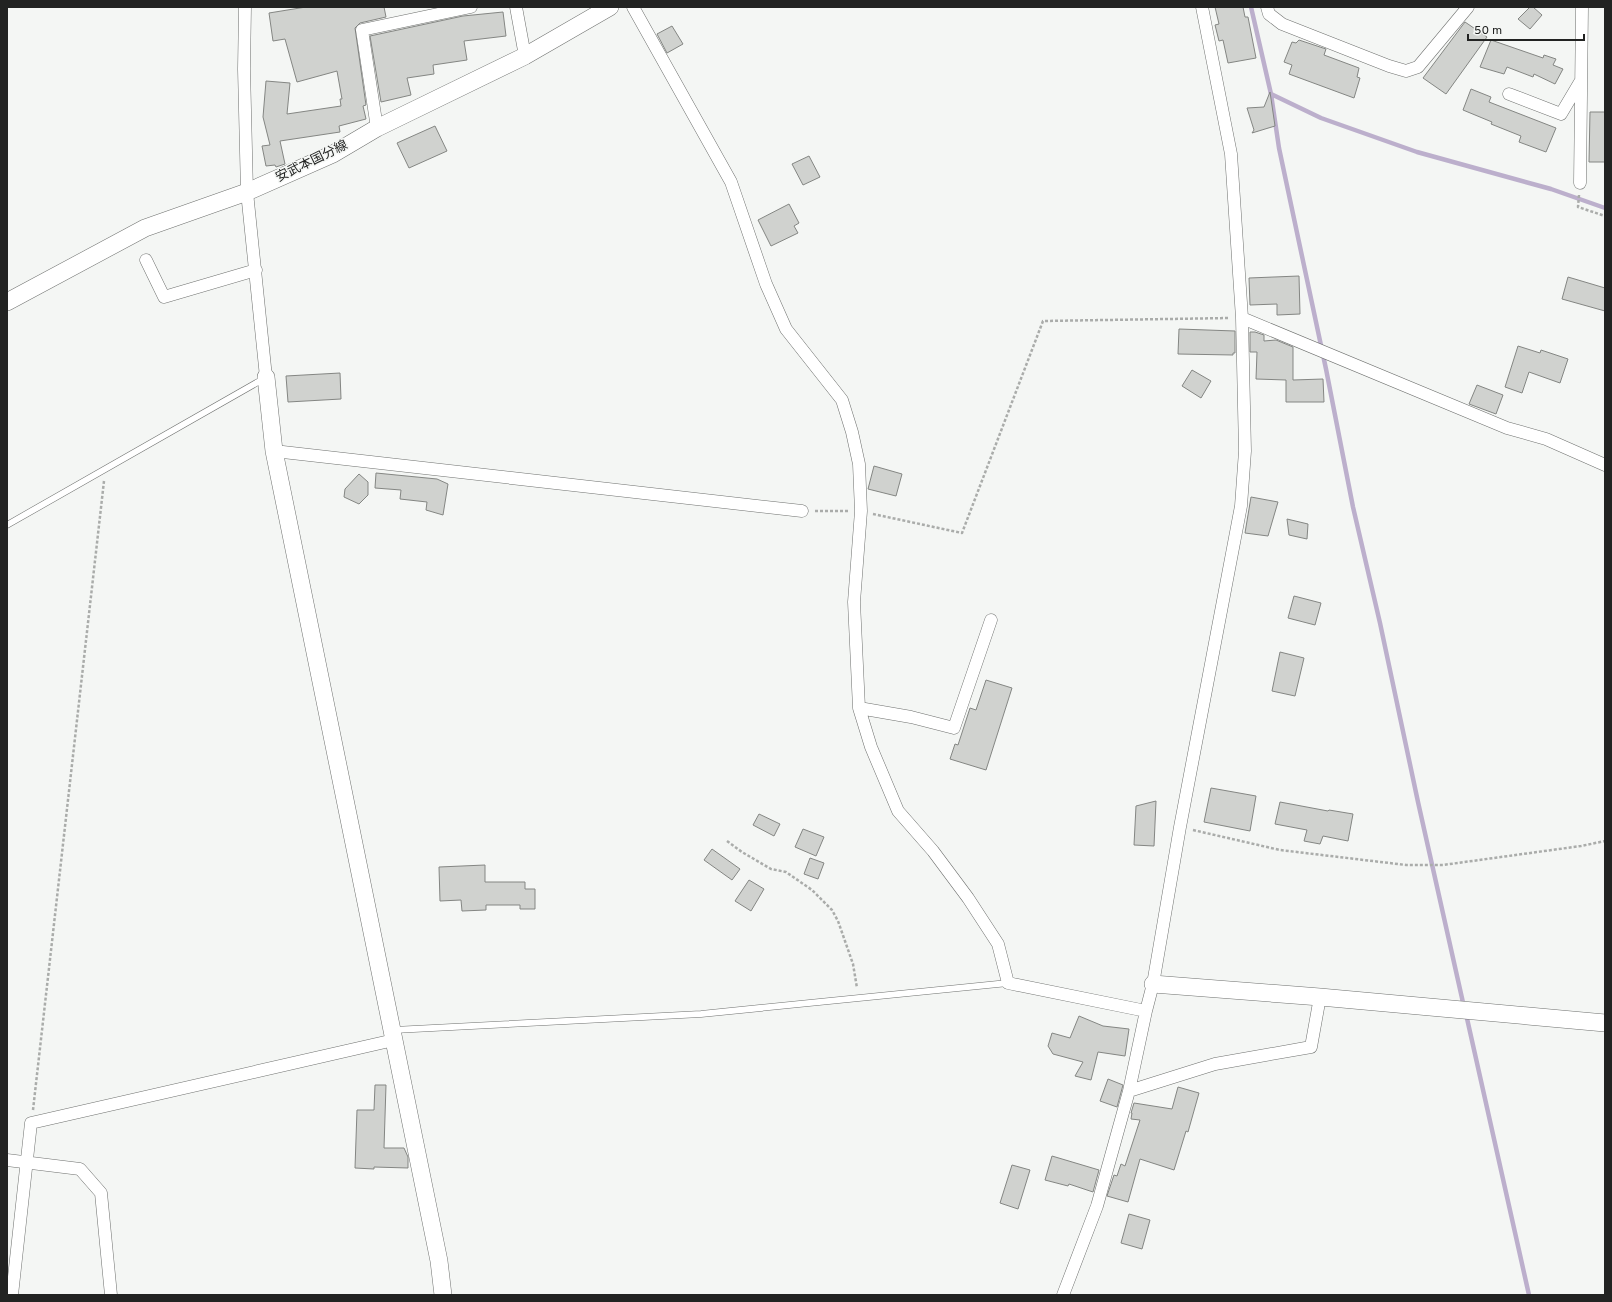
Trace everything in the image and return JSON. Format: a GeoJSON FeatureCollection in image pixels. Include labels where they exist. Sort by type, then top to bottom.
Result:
{"type":"FeatureCollection","features":[{"type":"Feature","properties":{"kind":"street"},"geometry":{"type":"LineString","coordinates":[[245,7],[244,69],[247,192],[274,451],[439,1261],[443,1295]]}},
{"type":"Feature","properties":{"kind":"street"},"geometry":{"type":"LineString","coordinates":[[377,128],[362,30],[471,7]]}},
{"type":"Feature","properties":{"kind":"street"},"geometry":{"type":"LineString","coordinates":[[516,7],[525,56]]}},
{"type":"Feature","properties":{"kind":"street","name":"安武本国分線"},"geometry":{"type":"LineString","coordinates":[[7,302],[145,228],[247,192],[333,154],[377,128],[525,56],[610,7]]}},
{"type":"Feature","properties":{"kind":"street"},"geometry":{"type":"LineString","coordinates":[[633,7],[731,182],[766,284],[786,329],[842,400],[852,432],[859,464],[861,511],[854,602],[859,708],[871,747],[898,811],[932,851],[968,898],[998,944],[1008,983],[1146,1011]]}},
{"type":"Feature","properties":{"kind":"street"},"geometry":{"type":"LineString","coordinates":[[1063,1295],[1097,1206],[1129,1091],[1146,1011],[1154,984],[1180,827],[1241,506],[1245,451],[1242,318],[1231,154],[1202,7]]}},
{"type":"Feature","properties":{"kind":"street"},"geometry":{"type":"LineString","coordinates":[[1267,7],[1269,14],[1282,24],[1389,66],[1406,71],[1418,67],[1468,7]]}},
{"type":"Feature","properties":{"kind":"street"},"geometry":{"type":"LineString","coordinates":[[1580,183],[1582,7]]}},
{"type":"Feature","properties":{"kind":"street"},"geometry":{"type":"LineString","coordinates":[[1510,94],[1561,114],[1581,81]]}},
{"type":"Feature","properties":{"kind":"street"},"geometry":{"type":"LineString","coordinates":[[146,260],[164,297],[256,270]]}},
{"type":"Feature","properties":{"kind":"street"},"geometry":{"type":"LineString","coordinates":[[1242,318],[1507,428],[1546,439],[1605,465]]}},
{"type":"Feature","properties":{"kind":"street"},"geometry":{"type":"LineString","coordinates":[[274,451],[802,511]]}},
{"type":"Feature","properties":{"kind":"street"},"geometry":{"type":"LineString","coordinates":[[859,708],[911,717],[954,728],[991,620]]}},
{"type":"Feature","properties":{"kind":"street"},"geometry":{"type":"LineString","coordinates":[[1154,984],[1320,997],[1605,1023]]}},
{"type":"Feature","properties":{"kind":"street"},"geometry":{"type":"LineString","coordinates":[[1129,1091],[1215,1064],[1311,1047],[1320,997]]}},
{"type":"Feature","properties":{"kind":"street"},"geometry":{"type":"LineString","coordinates":[[12,1295],[31,1123],[393,1035]]}},
{"type":"Feature","properties":{"kind":"street"},"geometry":{"type":"LineString","coordinates":[[7,1160],[80,1168],[102,1193],[111,1295]]}},
{"type":"Feature","properties":{"kind":"lane"},"geometry":{"type":"LineString","coordinates":[[7,525],[266,377]]}},
{"type":"Feature","properties":{"kind":"lane"},"geometry":{"type":"LineString","coordinates":[[393,1035],[701,1014],[1008,983]]}},
{"type":"Feature","properties":{"kind":"path"},"geometry":{"type":"LineString","coordinates":[[1580,183],[1578,207],[1605,216]]}},
{"type":"Feature","properties":{"kind":"path"},"geometry":{"type":"LineString","coordinates":[[802,511],[861,511],[962,533],[1043,321],[1242,318]]}},
{"type":"Feature","properties":{"kind":"path"},"geometry":{"type":"LineString","coordinates":[[31,1123],[104,483],[102,470]]}},
{"type":"Feature","properties":{"kind":"path"},"geometry":{"type":"LineString","coordinates":[[1180,827],[1280,850],[1406,866],[1443,866],[1581,846],[1605,841]]}},
{"type":"Feature","properties":{"kind":"path"},"geometry":{"type":"LineString","coordinates":[[727,841],[742,852],[771,869],[786,872],[812,890],[832,910],[838,921],[853,964],[860,999]]}},
{"type":"Feature","properties":{"kind":"building"},"geometry":{"type":"Polygon","coordinates":[[[306,7],[384,7],[386,17],[360,23],[355,28],[366,105],[363,106],[366,119],[339,126],[340,132],[280,141],[285,164],[276,167],[275,165],[266,166],[262,146],[270,145],[263,117],[266,81],[290,83],[287,114],[341,106],[340,99],[342,99],[337,71],[297,82],[285,39],[273,41],[269,13],[306,7]]]}},
{"type":"Feature","properties":{"kind":"building"},"geometry":{"type":"Polygon","coordinates":[[[1215,7],[1243,7],[1245,17],[1248,17],[1256,58],[1228,63],[1223,40],[1219,41],[1215,25],[1219,24],[1215,7]]]}},
{"type":"Feature","properties":{"kind":"building"},"geometry":{"type":"Polygon","coordinates":[[[1530,7],[1533,7],[1542,15],[1530,29],[1518,19],[1530,7]]]}},
{"type":"Feature","properties":{"kind":"building"},"geometry":{"type":"Polygon","coordinates":[[[503,12],[506,36],[464,41],[467,60],[433,65],[434,74],[407,78],[411,95],[381,102],[370,36],[463,16],[503,12]]]}},
{"type":"Feature","properties":{"kind":"building"},"geometry":{"type":"Polygon","coordinates":[[[1465,22],[1487,37],[1446,94],[1423,78],[1465,22]]]}},
{"type":"Feature","properties":{"kind":"building"},"geometry":{"type":"Polygon","coordinates":[[[672,26],[683,44],[667,53],[657,34],[672,26]]]}},
{"type":"Feature","properties":{"kind":"building"},"geometry":{"type":"Polygon","coordinates":[[[1299,40],[1326,49],[1324,55],[1359,68],[1357,77],[1360,78],[1354,98],[1289,74],[1292,65],[1284,62],[1292,42],[1296,43],[1299,40]]]}},
{"type":"Feature","properties":{"kind":"building"},"geometry":{"type":"Polygon","coordinates":[[[1491,40],[1543,58],[1544,55],[1556,59],[1553,65],[1563,69],[1555,84],[1534,74],[1533,77],[1507,67],[1504,74],[1480,67],[1491,40]]]}},
{"type":"Feature","properties":{"kind":"building"},"geometry":{"type":"Polygon","coordinates":[[[1471,89],[1491,97],[1489,102],[1556,128],[1546,152],[1519,142],[1521,136],[1491,124],[1492,122],[1463,110],[1471,89]]]}},
{"type":"Feature","properties":{"kind":"building"},"geometry":{"type":"Polygon","coordinates":[[[1270,92],[1275,126],[1252,133],[1254,130],[1247,108],[1264,107],[1270,92]]]}},
{"type":"Feature","properties":{"kind":"building"},"geometry":{"type":"Polygon","coordinates":[[[1590,112],[1605,112],[1605,162],[1589,162],[1590,112]]]}},
{"type":"Feature","properties":{"kind":"building"},"geometry":{"type":"Polygon","coordinates":[[[435,126],[447,151],[409,168],[397,143],[435,126]]]}},
{"type":"Feature","properties":{"kind":"building"},"geometry":{"type":"Polygon","coordinates":[[[809,156],[820,177],[803,185],[792,164],[809,156]]]}},
{"type":"Feature","properties":{"kind":"building"},"geometry":{"type":"Polygon","coordinates":[[[789,204],[799,223],[794,226],[798,233],[771,246],[758,220],[789,204]]]}},
{"type":"Feature","properties":{"kind":"building"},"geometry":{"type":"Polygon","coordinates":[[[1299,276],[1300,314],[1277,315],[1277,304],[1250,305],[1249,278],[1299,276]]]}},
{"type":"Feature","properties":{"kind":"building"},"geometry":{"type":"Polygon","coordinates":[[[1568,277],[1605,288],[1605,311],[1562,299],[1568,277]]]}},
{"type":"Feature","properties":{"kind":"building"},"geometry":{"type":"Polygon","coordinates":[[[1179,329],[1235,331],[1235,353],[1233,353],[1233,355],[1178,354],[1179,329]]]}},
{"type":"Feature","properties":{"kind":"building"},"geometry":{"type":"Polygon","coordinates":[[[1250,332],[1264,335],[1264,341],[1276,340],[1293,347],[1293,380],[1323,379],[1324,402],[1286,402],[1286,380],[1256,379],[1257,352],[1250,352],[1250,332]]]}},
{"type":"Feature","properties":{"kind":"building"},"geometry":{"type":"Polygon","coordinates":[[[1518,346],[1540,353],[1541,350],[1568,359],[1560,383],[1529,372],[1522,393],[1505,387],[1518,346]]]}},
{"type":"Feature","properties":{"kind":"building"},"geometry":{"type":"Polygon","coordinates":[[[1192,370],[1211,381],[1201,398],[1182,386],[1192,370]]]}},
{"type":"Feature","properties":{"kind":"building"},"geometry":{"type":"Polygon","coordinates":[[[340,373],[341,399],[288,402],[286,376],[340,373]]]}},
{"type":"Feature","properties":{"kind":"building"},"geometry":{"type":"Polygon","coordinates":[[[1477,385],[1503,395],[1496,414],[1469,404],[1477,385]]]}},
{"type":"Feature","properties":{"kind":"building"},"geometry":{"type":"Polygon","coordinates":[[[874,466],[902,474],[896,496],[868,489],[874,466]]]}},
{"type":"Feature","properties":{"kind":"building"},"geometry":{"type":"Polygon","coordinates":[[[376,473],[437,479],[448,484],[443,515],[426,510],[427,502],[400,499],[401,490],[375,488],[376,473]]]}},
{"type":"Feature","properties":{"kind":"building"},"geometry":{"type":"Polygon","coordinates":[[[359,474],[368,482],[368,495],[359,504],[344,497],[345,489],[359,474]]]}},
{"type":"Feature","properties":{"kind":"building"},"geometry":{"type":"Polygon","coordinates":[[[1251,497],[1278,502],[1268,536],[1245,533],[1251,497]]]}},
{"type":"Feature","properties":{"kind":"building"},"geometry":{"type":"Polygon","coordinates":[[[1287,519],[1308,524],[1307,539],[1289,535],[1287,519]]]}},
{"type":"Feature","properties":{"kind":"building"},"geometry":{"type":"Polygon","coordinates":[[[1294,596],[1321,603],[1315,625],[1288,618],[1294,596]]]}},
{"type":"Feature","properties":{"kind":"building"},"geometry":{"type":"Polygon","coordinates":[[[1280,652],[1304,658],[1295,696],[1272,691],[1280,652]]]}},
{"type":"Feature","properties":{"kind":"building"},"geometry":{"type":"Polygon","coordinates":[[[986,680],[1012,688],[986,770],[950,759],[955,744],[958,745],[970,708],[976,710],[986,680]]]}},
{"type":"Feature","properties":{"kind":"building"},"geometry":{"type":"Polygon","coordinates":[[[1211,788],[1256,796],[1250,831],[1204,822],[1211,788]]]}},
{"type":"Feature","properties":{"kind":"building"},"geometry":{"type":"Polygon","coordinates":[[[1156,801],[1154,846],[1134,845],[1136,806],[1156,801]]]}},
{"type":"Feature","properties":{"kind":"building"},"geometry":{"type":"Polygon","coordinates":[[[1280,802],[1353,814],[1348,841],[1323,836],[1320,844],[1304,841],[1307,830],[1275,824],[1280,802]]]}},
{"type":"Feature","properties":{"kind":"building"},"geometry":{"type":"Polygon","coordinates":[[[759,814],[780,824],[774,836],[753,825],[759,814]]]}},
{"type":"Feature","properties":{"kind":"building"},"geometry":{"type":"Polygon","coordinates":[[[803,829],[824,837],[816,856],[795,847],[803,829]]]}},
{"type":"Feature","properties":{"kind":"building"},"geometry":{"type":"Polygon","coordinates":[[[712,849],[740,869],[732,880],[704,860],[712,849]]]}},
{"type":"Feature","properties":{"kind":"building"},"geometry":{"type":"Polygon","coordinates":[[[810,858],[824,863],[818,879],[804,874],[810,858]]]}},
{"type":"Feature","properties":{"kind":"building"},"geometry":{"type":"Polygon","coordinates":[[[485,865],[485,882],[525,882],[525,889],[535,889],[535,909],[520,909],[520,905],[486,905],[486,910],[462,911],[461,900],[440,901],[439,867],[485,865]]]}},
{"type":"Feature","properties":{"kind":"building"},"geometry":{"type":"Polygon","coordinates":[[[749,880],[764,889],[751,911],[735,901],[749,880]]]}},
{"type":"Feature","properties":{"kind":"building"},"geometry":{"type":"Polygon","coordinates":[[[1079,1016],[1103,1026],[1129,1029],[1125,1056],[1098,1052],[1091,1080],[1075,1076],[1083,1062],[1053,1054],[1048,1046],[1052,1033],[1070,1038],[1079,1016]]]}},
{"type":"Feature","properties":{"kind":"building"},"geometry":{"type":"Polygon","coordinates":[[[1108,1079],[1123,1085],[1117,1107],[1100,1101],[1108,1079]]]}},
{"type":"Feature","properties":{"kind":"building"},"geometry":{"type":"Polygon","coordinates":[[[375,1085],[386,1085],[384,1148],[404,1148],[408,1157],[408,1168],[355,1168],[357,1110],[374,1110],[375,1085]]]}},
{"type":"Feature","properties":{"kind":"building"},"geometry":{"type":"Polygon","coordinates":[[[1178,1087],[1199,1093],[1188,1132],[1186,1131],[1174,1170],[1140,1159],[1128,1202],[1107,1196],[1114,1175],[1117,1176],[1121,1164],[1125,1166],[1140,1120],[1131,1119],[1134,1103],[1172,1109],[1178,1087]]]}},
{"type":"Feature","properties":{"kind":"building"},"geometry":{"type":"Polygon","coordinates":[[[1052,1156],[1099,1170],[1093,1192],[1069,1184],[1068,1186],[1045,1180],[1052,1156]]]}},
{"type":"Feature","properties":{"kind":"building"},"geometry":{"type":"Polygon","coordinates":[[[1012,1165],[1030,1170],[1018,1209],[1000,1203],[1012,1165]]]}},
{"type":"Feature","properties":{"kind":"building"},"geometry":{"type":"Polygon","coordinates":[[[1129,1214],[1150,1220],[1142,1249],[1121,1243],[1129,1214]]]}},
{"type":"Feature","properties":{"kind":"waterway"},"geometry":{"type":"LineString","coordinates":[[1251,7],[1271,94],[1279,148],[1326,369],[1353,507],[1380,623],[1464,1007]]}},
{"type":"Feature","properties":{"kind":"waterway"},"geometry":{"type":"LineString","coordinates":[[1271,94],[1321,118],[1417,152],[1551,189],[1605,208]]}},
{"type":"Feature","properties":{"kind":"waterway"},"geometry":{"type":"LineString","coordinates":[[1466,1014],[1529,1295]]}}]}
